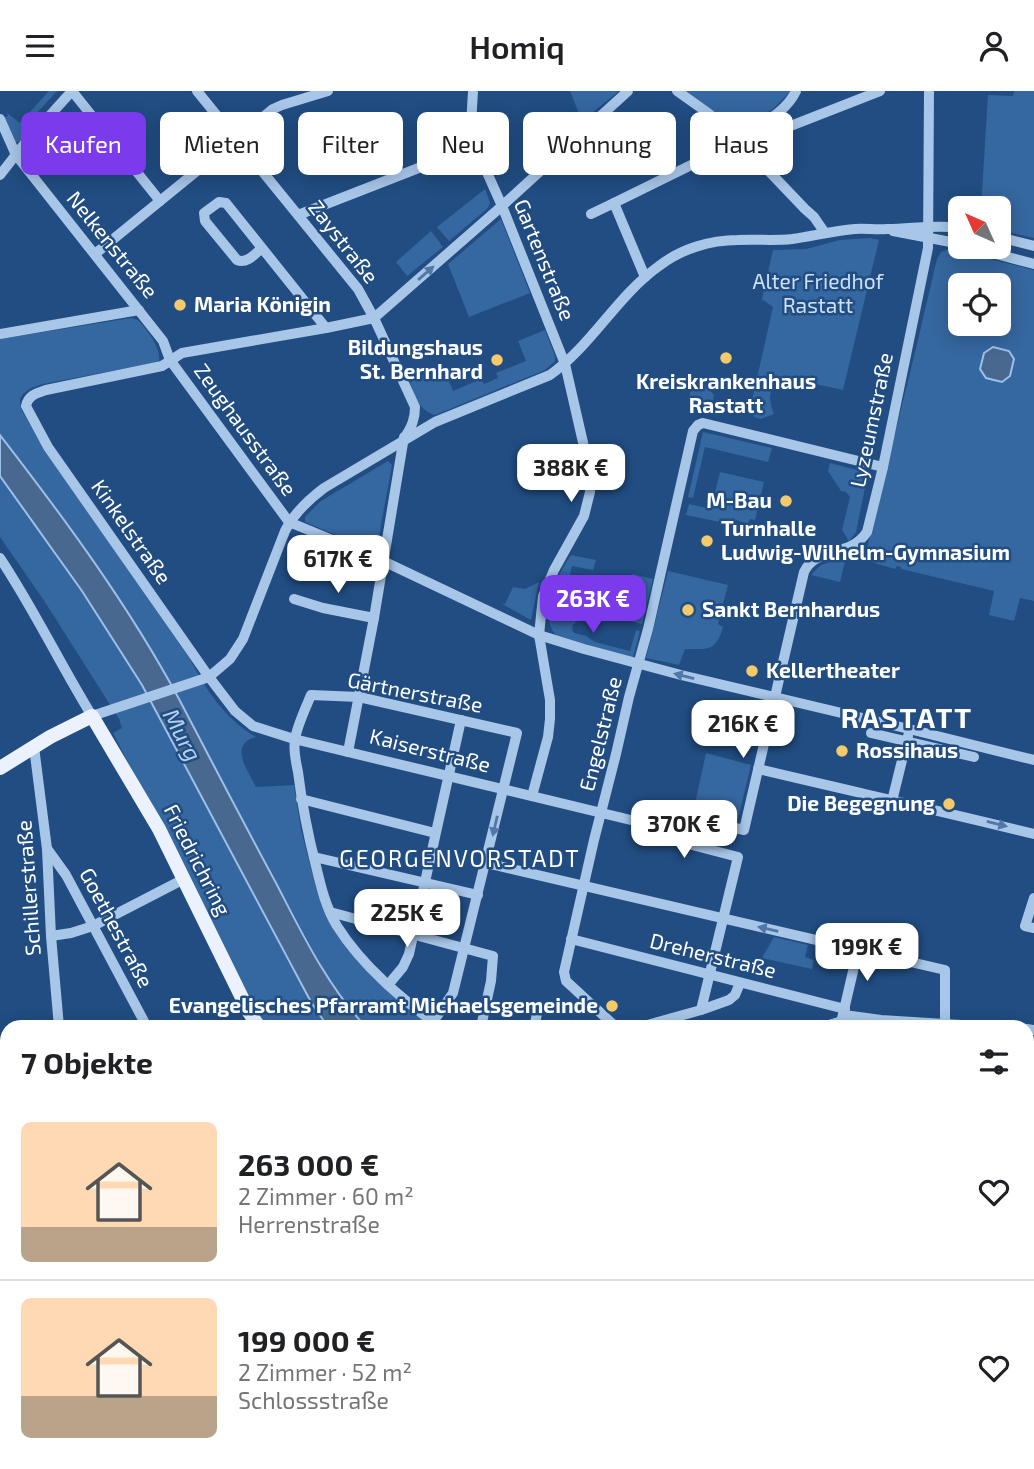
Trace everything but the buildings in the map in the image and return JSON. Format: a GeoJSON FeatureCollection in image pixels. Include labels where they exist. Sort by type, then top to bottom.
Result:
{"type":"FeatureCollection","features":[{"type":"Feature","properties":{"kind":"main road"},"geometry":{"type":"LineString","coordinates":[[0,768],[92,716]]}},
{"type":"Feature","properties":{"kind":"main road","name":"Friedrichring"},"geometry":{"type":"LineString","coordinates":[[92,716],[159,829],[254,1020]]}},
{"type":"Feature","properties":{"kind":"street"},"geometry":{"type":"LineString","coordinates":[[0,175],[72,91],[160,201]]}},
{"type":"Feature","properties":{"kind":"street","name":"Zaystraße"},"geometry":{"type":"LineString","coordinates":[[197,91],[214,112]]}},
{"type":"Feature","properties":{"kind":"street"},"geometry":{"type":"LineString","coordinates":[[270,112],[278,106],[328,91]]}},
{"type":"Feature","properties":{"kind":"street","name":"Gartenstraße"},"geometry":{"type":"LineString","coordinates":[[471,112],[473,91]]}},
{"type":"Feature","properties":{"kind":"street"},"geometry":{"type":"LineString","coordinates":[[170,360],[182,353],[374,318],[628,91]]}},
{"type":"Feature","properties":{"kind":"street"},"geometry":{"type":"LineString","coordinates":[[677,91],[707,112]]}},
{"type":"Feature","properties":{"kind":"street"},"geometry":{"type":"LineString","coordinates":[[779,112],[796,91]]}},
{"type":"Feature","properties":{"kind":"street"},"geometry":{"type":"LineString","coordinates":[[793,125],[880,91]]}},
{"type":"Feature","properties":{"kind":"street","name":"Lyzeumstraße"},"geometry":{"type":"LineString","coordinates":[[664,828],[667,820],[676,815],[744,829],[806,567],[813,559],[851,547],[864,537],[869,526],[929,238],[929,91]]}},
{"type":"Feature","properties":{"kind":"street","name":"Nelkenstraße"},"geometry":{"type":"LineString","coordinates":[[0,120],[16,155],[163,341],[170,360]]}},
{"type":"Feature","properties":{"kind":"street"},"geometry":{"type":"LineString","coordinates":[[591,213],[690,166]]}},
{"type":"Feature","properties":{"kind":"street"},"geometry":{"type":"LineString","coordinates":[[298,215],[417,169]]}},
{"type":"Feature","properties":{"kind":"street"},"geometry":{"type":"LineString","coordinates":[[95,254],[192,175]]}},
{"type":"Feature","properties":{"kind":"street","name":"Zaystraße"},"geometry":{"type":"LineString","coordinates":[[265,175],[363,297],[412,403]]}},
{"type":"Feature","properties":{"kind":"street","name":"Gartenstraße"},"geometry":{"type":"LineString","coordinates":[[488,175],[565,364],[590,473],[590,492],[584,516],[543,596],[539,635],[551,700],[550,719],[548,737],[532,796]]}},
{"type":"Feature","properties":{"kind":"street"},"geometry":{"type":"LineString","coordinates":[[772,175],[814,217],[825,233]]}},
{"type":"Feature","properties":{"kind":"street"},"geometry":{"type":"LineString","coordinates":[[262,248],[247,260],[237,260],[205,221],[204,213],[219,202],[226,203],[262,248],[326,328]]}},
{"type":"Feature","properties":{"kind":"street"},"geometry":{"type":"LineString","coordinates":[[614,203],[645,277]]}},
{"type":"Feature","properties":{"kind":"street"},"geometry":{"type":"LineString","coordinates":[[805,209],[810,223],[810,236]]}},
{"type":"Feature","properties":{"kind":"street"},"geometry":{"type":"LineString","coordinates":[[0,558],[92,716],[209,677],[230,659],[243,639],[289,522],[310,498],[435,422],[550,375],[565,364],[633,287],[659,265],[685,251],[719,241],[789,239],[855,229],[948,227]]}},
{"type":"Feature","properties":{"kind":"street"},"geometry":{"type":"LineString","coordinates":[[887,229],[948,242]]}},
{"type":"Feature","properties":{"kind":"street"},"geometry":{"type":"LineString","coordinates":[[1012,240],[1034,246]]}},
{"type":"Feature","properties":{"kind":"street"},"geometry":{"type":"LineString","coordinates":[[1012,258],[1034,264]]}},
{"type":"Feature","properties":{"kind":"street"},"geometry":{"type":"LineString","coordinates":[[0,334],[139,310]]}},
{"type":"Feature","properties":{"kind":"street","name":"Kinkelstraße"},"geometry":{"type":"LineString","coordinates":[[170,360],[162,366],[46,390],[31,396],[26,406],[47,447],[209,677]]}},
{"type":"Feature","properties":{"kind":"street","name":"Zeughausstraße"},"geometry":{"type":"LineString","coordinates":[[170,360],[289,522]]}},
{"type":"Feature","properties":{"kind":"street"},"geometry":{"type":"LineString","coordinates":[[348,752],[412,403],[435,422]]}},
{"type":"Feature","properties":{"kind":"street","name":"Engelstraße"},"geometry":{"type":"LineString","coordinates":[[608,1020],[566,981],[564,972],[583,885],[648,629],[692,435],[698,425],[703,423],[883,467]]}},
{"type":"Feature","properties":{"kind":"street"},"geometry":{"type":"LineString","coordinates":[[289,522],[383,561],[539,635],[638,664],[1034,760]]}},
{"type":"Feature","properties":{"kind":"street"},"geometry":{"type":"LineString","coordinates":[[295,599],[315,606],[374,618]]}},
{"type":"Feature","properties":{"kind":"street","name":"Kaiserstraße"},"geometry":{"type":"LineString","coordinates":[[209,677],[235,711],[253,726],[295,739],[664,828],[673,841],[738,857],[724,919]]}},
{"type":"Feature","properties":{"kind":"street","name":"Gärtnerstraße"},"geometry":{"type":"LineString","coordinates":[[295,739],[311,695],[359,697],[517,733],[503,789]]}},
{"type":"Feature","properties":{"kind":"street"},"geometry":{"type":"LineString","coordinates":[[388,985],[406,961],[461,720]]}},
{"type":"Feature","properties":{"kind":"street"},"geometry":{"type":"LineString","coordinates":[[892,801],[909,729]]}},
{"type":"Feature","properties":{"kind":"street"},"geometry":{"type":"LineString","coordinates":[[871,733],[974,757]]}},
{"type":"Feature","properties":{"kind":"street"},"geometry":{"type":"LineString","coordinates":[[295,739],[301,799],[314,857],[336,925],[388,985],[431,1020]]}},
{"type":"Feature","properties":{"kind":"street","name":"Schillerstraße"},"geometry":{"type":"LineString","coordinates":[[34,747],[47,849],[58,1020]]}},
{"type":"Feature","properties":{"kind":"street"},"geometry":{"type":"LineString","coordinates":[[758,769],[1034,834]]}},
{"type":"Feature","properties":{"kind":"street"},"geometry":{"type":"LineString","coordinates":[[440,1020],[453,993],[503,789]]}},
{"type":"Feature","properties":{"kind":"street"},"geometry":{"type":"LineString","coordinates":[[301,799],[435,833]]}},
{"type":"Feature","properties":{"kind":"street","name":"Goethestraße"},"geometry":{"type":"LineString","coordinates":[[47,849],[66,875],[143,1020]]}},
{"type":"Feature","properties":{"kind":"street"},"geometry":{"type":"LineString","coordinates":[[314,857],[478,895]]}},
{"type":"Feature","properties":{"kind":"street"},"geometry":{"type":"LineString","coordinates":[[486,863],[945,969],[945,1020]]}},
{"type":"Feature","properties":{"kind":"street"},"geometry":{"type":"LineString","coordinates":[[51,936],[93,926],[184,879]]}},
{"type":"Feature","properties":{"kind":"street"},"geometry":{"type":"LineString","coordinates":[[1034,898],[1026,926],[1034,928]]}},
{"type":"Feature","properties":{"kind":"street"},"geometry":{"type":"LineString","coordinates":[[330,912],[493,956],[483,1020]]}},
{"type":"Feature","properties":{"kind":"street"},"geometry":{"type":"LineString","coordinates":[[701,1010],[724,919]]}},
{"type":"Feature","properties":{"kind":"street","name":"Dreherstraße"},"geometry":{"type":"LineString","coordinates":[[571,939],[742,983],[843,1018],[881,1020]]}},
{"type":"Feature","properties":{"kind":"street"},"geometry":{"type":"LineString","coordinates":[[843,1018],[858,950]]}},
{"type":"Feature","properties":{"kind":"street"},"geometry":{"type":"LineString","coordinates":[[665,1020],[733,998],[742,983]]}},
{"type":"Feature","properties":{"kind":"street"},"geometry":{"type":"LineString","coordinates":[[536,1020],[537,1014]]}},
{"type":"Feature","properties":{"kind":"green space"},"geometry":{"type":"Polygon","coordinates":[[[49,91],[57,91],[38,112],[30,112],[49,91]]]}},
{"type":"Feature","properties":{"kind":"green space"},"geometry":{"type":"Polygon","coordinates":[[[570,91],[619,91],[593,112],[578,112],[570,91]]]}},
{"type":"Feature","properties":{"kind":"green space"},"geometry":{"type":"Polygon","coordinates":[[[684,91],[791,91],[768,112],[712,112],[684,91]]]}},
{"type":"Feature","properties":{"kind":"green space"},"geometry":{"type":"Polygon","coordinates":[[[1014,91],[1034,91],[1034,238],[1012,233],[1012,196],[982,196],[988,95],[1013,96],[1014,91]]]}},
{"type":"Feature","properties":{"kind":"green space"},"geometry":{"type":"Polygon","coordinates":[[[7,113],[20,123],[21,140],[14,142],[3,118],[8,116],[7,113]]]}},
{"type":"Feature","properties":{"kind":"green space"},"geometry":{"type":"Polygon","coordinates":[[[485,189],[490,203],[488,208],[449,241],[437,227],[485,189]]]}},
{"type":"Feature","properties":{"kind":"green space"},"geometry":{"type":"Polygon","coordinates":[[[501,219],[530,293],[469,317],[448,264],[501,219]]]}},
{"type":"Feature","properties":{"kind":"green space"},"geometry":{"type":"Polygon","coordinates":[[[431,231],[443,247],[407,276],[396,262],[431,231]]]}},
{"type":"Feature","properties":{"kind":"green space","name":"Alter Friedhof Rastatt"},"geometry":{"type":"Polygon","coordinates":[[[840,240],[879,240],[843,390],[787,378],[776,385],[771,393],[770,402],[774,414],[761,419],[754,417],[750,409],[773,307],[762,299],[773,250],[806,249],[840,240]]]}},
{"type":"Feature","properties":{"kind":"green space"},"geometry":{"type":"Polygon","coordinates":[[[948,249],[948,259],[989,259],[1034,270],[1034,601],[1020,598],[1014,621],[989,615],[994,591],[864,560],[937,259],[941,252],[948,249]]]}},
{"type":"Feature","properties":{"kind":"green space"},"geometry":{"type":"Polygon","coordinates":[[[131,318],[138,320],[153,339],[159,361],[31,388],[20,399],[21,409],[45,450],[190,659],[210,693],[235,722],[256,737],[243,746],[242,759],[256,787],[294,785],[301,830],[317,891],[335,931],[428,1020],[360,1020],[339,995],[167,679],[89,556],[0,435],[0,339],[131,318]]]}},
{"type":"Feature","properties":{"kind":"green space"},"geometry":{"type":"Polygon","coordinates":[[[545,330],[555,361],[545,370],[435,415],[425,410],[418,401],[409,380],[443,367],[453,391],[481,379],[484,384],[498,378],[496,373],[526,361],[518,341],[545,330]]]}},
{"type":"Feature","properties":{"kind":"green space"},"geometry":{"type":"Polygon","coordinates":[[[695,378],[704,379],[714,395],[710,415],[688,410],[688,400],[695,378]]]}},
{"type":"Feature","properties":{"kind":"green space"},"geometry":{"type":"Polygon","coordinates":[[[703,432],[772,448],[768,462],[705,447],[693,498],[688,497],[703,432]]]}},
{"type":"Feature","properties":{"kind":"green space"},"geometry":{"type":"Polygon","coordinates":[[[388,461],[392,465],[377,547],[372,550],[305,522],[305,517],[321,501],[388,461]]]}},
{"type":"Feature","properties":{"kind":"green space"},"geometry":{"type":"Polygon","coordinates":[[[830,463],[868,473],[856,532],[849,541],[842,530],[850,497],[841,491],[828,471],[830,463]]]}},
{"type":"Feature","properties":{"kind":"green space"},"geometry":{"type":"Polygon","coordinates":[[[720,472],[764,482],[755,520],[750,519],[748,524],[736,520],[734,525],[686,515],[689,504],[711,509],[720,472]]]}},
{"type":"Feature","properties":{"kind":"green space"},"geometry":{"type":"Polygon","coordinates":[[[0,476],[82,591],[142,685],[289,963],[323,1020],[261,1020],[113,733],[122,728],[119,719],[0,537],[0,476]]]}},
{"type":"Feature","properties":{"kind":"green space"},"geometry":{"type":"Polygon","coordinates":[[[571,555],[596,560],[593,570],[572,566],[561,612],[577,616],[573,624],[574,633],[595,642],[630,651],[636,630],[640,631],[633,657],[556,635],[551,627],[548,617],[552,595],[560,573],[571,555]]]}},
{"type":"Feature","properties":{"kind":"green space"},"geometry":{"type":"Polygon","coordinates":[[[846,557],[840,582],[811,575],[821,565],[846,557]]]}},
{"type":"Feature","properties":{"kind":"green space"},"geometry":{"type":"Polygon","coordinates":[[[668,571],[728,585],[718,624],[723,627],[717,641],[705,649],[685,649],[679,665],[646,658],[668,571]]]}},
{"type":"Feature","properties":{"kind":"green space"},"geometry":{"type":"Polygon","coordinates":[[[632,574],[653,579],[642,624],[621,619],[632,574]]]}},
{"type":"Feature","properties":{"kind":"green space"},"geometry":{"type":"Polygon","coordinates":[[[539,582],[531,620],[502,604],[505,604],[513,587],[525,589],[539,582]]]}},
{"type":"Feature","properties":{"kind":"green space"},"geometry":{"type":"Polygon","coordinates":[[[706,753],[751,765],[738,819],[702,811],[702,807],[695,804],[706,753]]]}},
{"type":"Feature","properties":{"kind":"green space"},"geometry":{"type":"Polygon","coordinates":[[[774,937],[808,945],[805,957],[814,960],[812,969],[762,958],[774,937]]]}},
{"type":"Feature","properties":{"kind":"water"},"geometry":{"type":"Polygon","coordinates":[[[993,347],[1009,351],[1014,359],[1010,376],[1002,382],[986,378],[980,369],[984,353],[993,347]]]}},
{"type":"Feature","properties":{"kind":"water","name":"Murg"},"geometry":{"type":"Polygon","coordinates":[[[0,435],[72,531],[160,664],[316,958],[360,1020],[323,1020],[311,1002],[142,685],[82,591],[0,476],[0,435]]]}},
{"type":"Feature","properties":{"kind":"place","name":"Maria Königin"},"geometry":{"type":"Point","coordinates":[180,305]}},
{"type":"Feature","properties":{"kind":"place","name":"Kreiskrankenhaus Rastatt"},"geometry":{"type":"Point","coordinates":[726,358]}},
{"type":"Feature","properties":{"kind":"place","name":"Bildungshaus St. Bernhard"},"geometry":{"type":"Point","coordinates":[497,360]}},
{"type":"Feature","properties":{"kind":"place","name":"M-Bau"},"geometry":{"type":"Point","coordinates":[786,501]}},
{"type":"Feature","properties":{"kind":"place","name":"Turnhalle Ludwig-Wilhelm-Gymnasium"},"geometry":{"type":"Point","coordinates":[707,541]}},
{"type":"Feature","properties":{"kind":"place","name":"Sankt Bernhardus"},"geometry":{"type":"Point","coordinates":[688,610]}},
{"type":"Feature","properties":{"kind":"place","name":"Kellertheater"},"geometry":{"type":"Point","coordinates":[752,671]}},
{"type":"Feature","properties":{"kind":"place","name":"Rossihaus"},"geometry":{"type":"Point","coordinates":[842,751]}},
{"type":"Feature","properties":{"kind":"place","name":"Die Begegnung"},"geometry":{"type":"Point","coordinates":[949,804]}},
{"type":"Feature","properties":{"kind":"place","name":"Evangelisches Pfarramt Michaelsgemeinde"},"geometry":{"type":"Point","coordinates":[612,1006]}},
{"type":"Feature","properties":{"kind":"district","name":"RASTATT"},"geometry":{"type":"Point","coordinates":[907,718]}},
{"type":"Feature","properties":{"kind":"district","name":"GEORGENVORSTADT"},"geometry":{"type":"Point","coordinates":[460,859]}}]}
